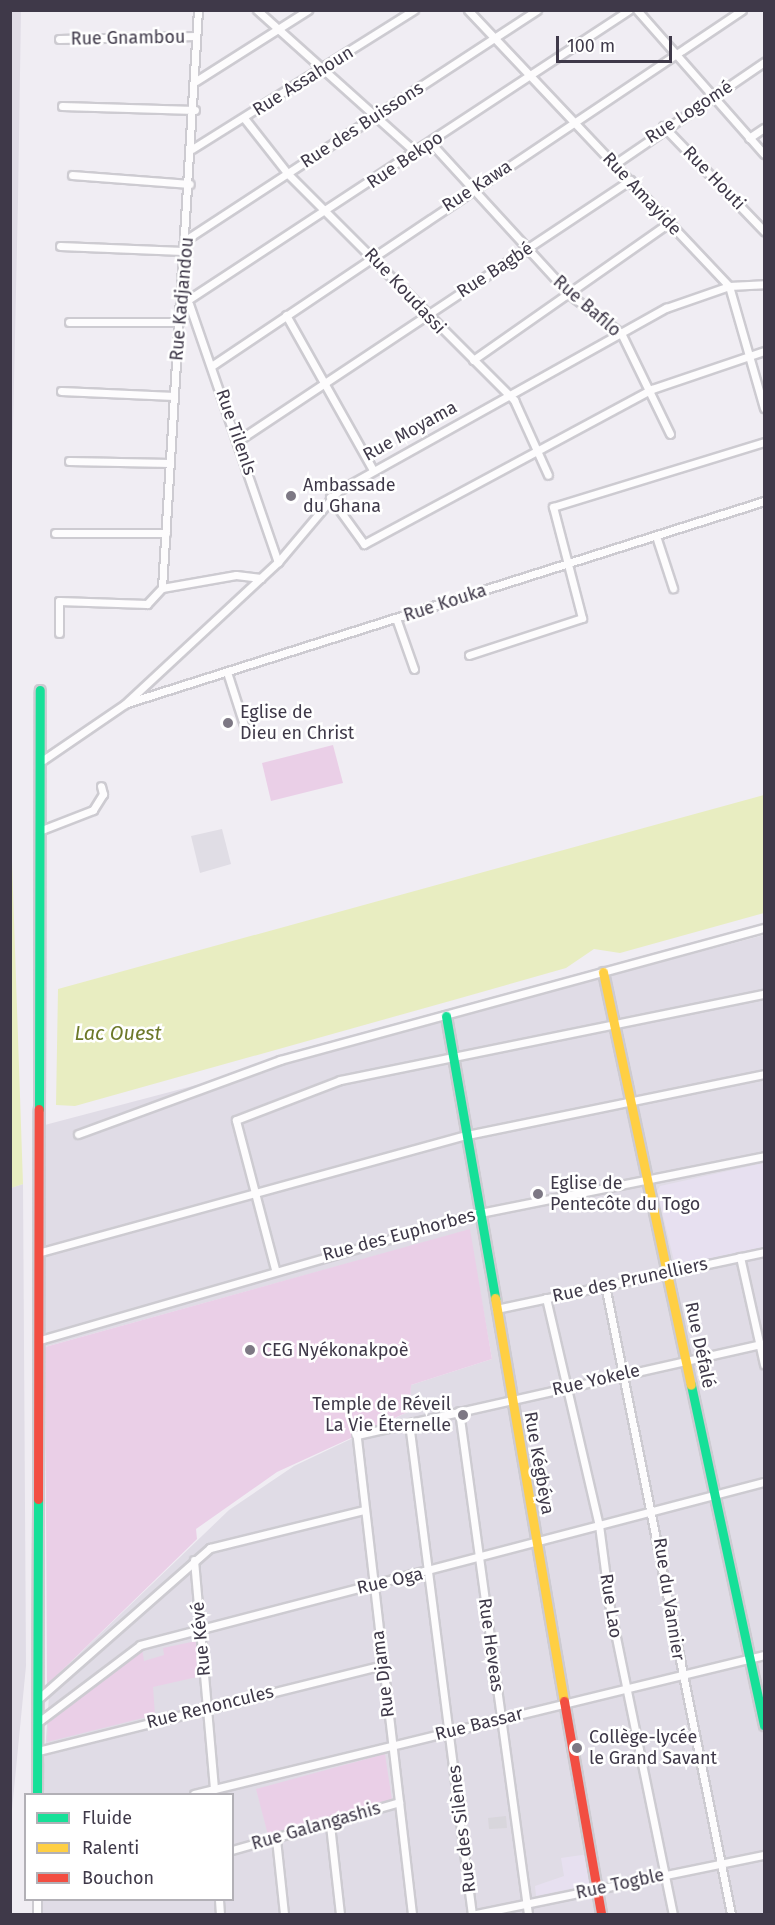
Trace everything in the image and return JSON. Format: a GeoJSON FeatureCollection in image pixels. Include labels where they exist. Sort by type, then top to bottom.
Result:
{"type":"FeatureCollection","features":[{"type":"Feature","properties":{"kind":"street","name":"Rue Kadjandou"},"geometry":{"type":"LineString","coordinates":[[162,588],[183,251],[187,239],[195,110],[198,10]]}},
{"type":"Feature","properties":{"kind":"street"},"geometry":{"type":"LineString","coordinates":[[257,10],[325,68],[415,152]]}},
{"type":"Feature","properties":{"kind":"street"},"geometry":{"type":"LineString","coordinates":[[196,81],[308,10]]}},
{"type":"Feature","properties":{"kind":"street","name":"Rue Assahoun"},"geometry":{"type":"LineString","coordinates":[[192,149],[325,68],[414,10]]}},
{"type":"Feature","properties":{"kind":"street","name":"Rue Amayide"},"geometry":{"type":"LineString","coordinates":[[468,10],[572,123],[615,164],[729,286]]}},
{"type":"Feature","properties":{"kind":"street","name":"Rue des Buissons"},"geometry":{"type":"LineString","coordinates":[[187,239],[537,10]]}},
{"type":"Feature","properties":{"kind":"street","name":"Rue Bekpo"},"geometry":{"type":"LineString","coordinates":[[180,305],[189,304],[430,142],[531,78],[629,10]]}},
{"type":"Feature","properties":{"kind":"street"},"geometry":{"type":"LineString","coordinates":[[637,10],[674,56],[765,154]]}},
{"type":"Feature","properties":{"kind":"street","name":"Rue Kawa"},"geometry":{"type":"LineString","coordinates":[[213,365],[372,254],[474,189],[742,10]]}},
{"type":"Feature","properties":{"kind":"street","name":"Rue Gnambou"},"geometry":{"type":"LineString","coordinates":[[59,39],[196,36]]}},
{"type":"Feature","properties":{"kind":"street","name":"Rue Logomé"},"geometry":{"type":"LineString","coordinates":[[615,164],[663,126],[713,97],[765,62]]}},
{"type":"Feature","properties":{"kind":"street"},"geometry":{"type":"LineString","coordinates":[[62,106],[195,110]]}},
{"type":"Feature","properties":{"kind":"street","name":"Rue Koudassi"},"geometry":{"type":"LineString","coordinates":[[244,118],[288,174],[372,254],[425,317],[473,360],[519,408],[548,475]]}},
{"type":"Feature","properties":{"kind":"street","name":"Rue Houti"},"geometry":{"type":"LineString","coordinates":[[663,126],[765,231]]}},
{"type":"Feature","properties":{"kind":"street"},"geometry":{"type":"LineString","coordinates":[[750,138],[765,128]]}},
{"type":"Feature","properties":{"kind":"street","name":"Rue Bafilo"},"geometry":{"type":"LineString","coordinates":[[430,142],[570,295],[621,333],[652,389],[670,434]]}},
{"type":"Feature","properties":{"kind":"street"},"geometry":{"type":"LineString","coordinates":[[72,175],[190,184]]}},
{"type":"Feature","properties":{"kind":"street","name":"Rue Bagbé"},"geometry":{"type":"LineString","coordinates":[[239,440],[630,180]]}},
{"type":"Feature","properties":{"kind":"street"},"geometry":{"type":"LineString","coordinates":[[473,360],[570,295],[669,223]]}},
{"type":"Feature","properties":{"kind":"street"},"geometry":{"type":"LineString","coordinates":[[60,246],[183,251]]}},
{"type":"Feature","properties":{"kind":"street","name":"Rue Moyama"},"geometry":{"type":"LineString","coordinates":[[43,760],[125,704],[278,562],[330,497],[374,470],[666,308],[729,286],[765,284]]}},
{"type":"Feature","properties":{"kind":"street"},"geometry":{"type":"LineString","coordinates":[[729,286],[746,357],[765,408]]}},
{"type":"Feature","properties":{"kind":"street","name":"Rue Tilenls"},"geometry":{"type":"LineString","coordinates":[[189,304],[239,440],[278,562]]}},
{"type":"Feature","properties":{"kind":"street"},"geometry":{"type":"LineString","coordinates":[[286,315],[374,470]]}},
{"type":"Feature","properties":{"kind":"street"},"geometry":{"type":"LineString","coordinates":[[69,322],[179,322]]}},
{"type":"Feature","properties":{"kind":"street"},"geometry":{"type":"LineString","coordinates":[[330,497],[355,538],[370,540],[652,389],[765,351]]}},
{"type":"Feature","properties":{"kind":"street"},"geometry":{"type":"LineString","coordinates":[[62,391],[174,396]]}},
{"type":"Feature","properties":{"kind":"street"},"geometry":{"type":"LineString","coordinates":[[469,655],[582,618],[564,565],[554,506],[765,442]]}},
{"type":"Feature","properties":{"kind":"street"},"geometry":{"type":"LineString","coordinates":[[69,461],[170,463]]}},
{"type":"Feature","properties":{"kind":"street","name":"Rue Kouka"},"geometry":{"type":"LineString","coordinates":[[125,704],[765,501]]}},
{"type":"Feature","properties":{"kind":"street"},"geometry":{"type":"LineString","coordinates":[[55,533],[166,533]]}},
{"type":"Feature","properties":{"kind":"street"},"geometry":{"type":"LineString","coordinates":[[656,536],[673,588]]}},
{"type":"Feature","properties":{"kind":"street"},"geometry":{"type":"LineString","coordinates":[[59,633],[59,601],[149,604],[162,588],[236,575],[261,578]]}},
{"type":"Feature","properties":{"kind":"street"},"geometry":{"type":"LineString","coordinates":[[396,618],[414,669]]}},
{"type":"Feature","properties":{"kind":"street"},"geometry":{"type":"LineString","coordinates":[[226,672],[244,726]]}},
{"type":"Feature","properties":{"kind":"street"},"geometry":{"type":"LineString","coordinates":[[38,1793],[41,1117],[39,831],[36,774],[43,760],[40,690]]}},
{"type":"Feature","properties":{"kind":"street"},"geometry":{"type":"LineString","coordinates":[[39,831],[93,810],[103,794],[101,786]]}},
{"type":"Feature","properties":{"kind":"street"},"geometry":{"type":"LineString","coordinates":[[78,1134],[280,1059],[765,928]]}},
{"type":"Feature","properties":{"kind":"street","name":"Rue Défalé"},"geometry":{"type":"LineString","coordinates":[[603,972],[765,1725]]}},
{"type":"Feature","properties":{"kind":"street"},"geometry":{"type":"LineString","coordinates":[[275,1269],[236,1120],[327,1083],[765,994]]}},
{"type":"Feature","properties":{"kind":"street","name":"Rue Kégbéya"},"geometry":{"type":"LineString","coordinates":[[446,1016],[601,1914]]}},
{"type":"Feature","properties":{"kind":"street"},"geometry":{"type":"LineString","coordinates":[[41,1252],[257,1196],[467,1135],[765,1074]]}},
{"type":"Feature","properties":{"kind":"street","name":"Rue des Euphorbes"},"geometry":{"type":"LineString","coordinates":[[40,1340],[275,1269],[480,1213],[765,1156]]}},
{"type":"Feature","properties":{"kind":"street","name":"Rue des Prunelliers"},"geometry":{"type":"LineString","coordinates":[[496,1309],[765,1252]]}},
{"type":"Feature","properties":{"kind":"street"},"geometry":{"type":"LineString","coordinates":[[740,1257],[762,1343],[765,1364]]}},
{"type":"Feature","properties":{"kind":"street","name":"Rue du Vannier"},"geometry":{"type":"LineString","coordinates":[[605,1285],[622,1373],[655,1511],[682,1675],[731,1914]]}},
{"type":"Feature","properties":{"kind":"street","name":"Rue Lao"},"geometry":{"type":"LineString","coordinates":[[546,1298],[564,1388],[599,1525],[626,1688],[673,1914]]}},
{"type":"Feature","properties":{"kind":"street","name":"Rue Yokele"},"geometry":{"type":"LineString","coordinates":[[358,1434],[762,1343]]}},
{"type":"Feature","properties":{"kind":"street","name":"Rue Heveas"},"geometry":{"type":"LineString","coordinates":[[459,1411],[528,1914]]}},
{"type":"Feature","properties":{"kind":"street","name":"Rue des Silènes"},"geometry":{"type":"LineString","coordinates":[[409,1423],[474,1914]]}},
{"type":"Feature","properties":{"kind":"street","name":"Rue Djama"},"geometry":{"type":"LineString","coordinates":[[358,1434],[364,1510],[412,1914]]}},
{"type":"Feature","properties":{"kind":"street","name":"Rue Oga"},"geometry":{"type":"LineString","coordinates":[[37,1723],[134,1647],[200,1628],[537,1544],[599,1525],[765,1482]]}},
{"type":"Feature","properties":{"kind":"street"},"geometry":{"type":"LineString","coordinates":[[38,1699],[194,1560],[214,1547],[364,1510]]}},
{"type":"Feature","properties":{"kind":"street","name":"Rue Kévé"},"geometry":{"type":"LineString","coordinates":[[194,1560],[214,1789]]}},
{"type":"Feature","properties":{"kind":"street","name":"Rue Bassar"},"geometry":{"type":"LineString","coordinates":[[198,1793],[765,1655]]}},
{"type":"Feature","properties":{"kind":"street","name":"Rue Renoncules"},"geometry":{"type":"LineString","coordinates":[[38,1751],[382,1665]]}},
{"type":"Feature","properties":{"kind":"street","name":"Rue Galangashis"},"geometry":{"type":"LineString","coordinates":[[234,1850],[330,1825],[399,1802]]}},
{"type":"Feature","properties":{"kind":"street"},"geometry":{"type":"LineString","coordinates":[[330,1825],[340,1914]]}},
{"type":"Feature","properties":{"kind":"street"},"geometry":{"type":"LineString","coordinates":[[276,1839],[284,1914]]}},
{"type":"Feature","properties":{"kind":"street","name":"Rue Togble"},"geometry":{"type":"LineString","coordinates":[[474,1914],[765,1855]]}},
{"type":"Feature","properties":{"kind":"shaded area"},"geometry":{"type":"Polygon","coordinates":[[[21,10],[18,201],[11,517],[10,11],[21,10]]]}},
{"type":"Feature","properties":{"kind":"shaded area"},"geometry":{"type":"Polygon","coordinates":[[[333,745],[343,783],[271,801],[262,763],[333,745]]]}},
{"type":"Feature","properties":{"kind":"shaded area"},"geometry":{"type":"Polygon","coordinates":[[[222,829],[231,864],[200,873],[191,836],[222,829]]]}},
{"type":"Feature","properties":{"kind":"shaded area"},"geometry":{"type":"Polygon","coordinates":[[[764,935],[764,1914],[42,1914],[42,1901],[234,1901],[234,1793],[42,1793],[50,1682],[229,1510],[294,1466],[410,1411],[411,1385],[492,1359],[469,1230],[45,1347],[41,1126],[764,935]]]}},
{"type":"Feature","properties":{"kind":"shaded area"},"geometry":{"type":"Polygon","coordinates":[[[764,1163],[764,1249],[675,1265],[657,1191],[660,1186],[764,1163]]]}},
{"type":"Feature","properties":{"kind":"shaded area"},"geometry":{"type":"Polygon","coordinates":[[[23,1184],[26,1666],[11,1820],[10,1188],[23,1184]]]}},
{"type":"Feature","properties":{"kind":"shaded area"},"geometry":{"type":"Polygon","coordinates":[[[470,1229],[492,1359],[411,1385],[410,1411],[277,1472],[196,1529],[197,1539],[47,1685],[45,1347],[470,1229]]]}},
{"type":"Feature","properties":{"kind":"shaded area"},"geometry":{"type":"Polygon","coordinates":[[[196,1641],[197,1677],[153,1687],[155,1715],[47,1742],[48,1723],[142,1649],[144,1661],[164,1655],[163,1648],[196,1641]]]}},
{"type":"Feature","properties":{"kind":"shaded area"},"geometry":{"type":"Polygon","coordinates":[[[385,1754],[392,1800],[268,1835],[256,1789],[385,1754]]]}},
{"type":"Feature","properties":{"kind":"shaded area"},"geometry":{"type":"Polygon","coordinates":[[[589,1854],[593,1884],[536,1896],[535,1886],[564,1876],[561,1858],[589,1854]]]}},
{"type":"Feature","properties":{"kind":"water","name":"Lac Ouest"},"geometry":{"type":"Polygon","coordinates":[[[764,795],[764,913],[620,953],[594,949],[566,968],[75,1106],[56,1105],[58,989],[764,795]]]}},
{"type":"Feature","properties":{"kind":"water"},"geometry":{"type":"Polygon","coordinates":[[[10,803],[23,1184],[11,1188],[10,1188],[10,803]]]}},
{"type":"Feature","properties":{"kind":"building"},"geometry":{"type":"Polygon","coordinates":[[[506,1816],[507,1828],[489,1829],[488,1818],[506,1816]]]}},
{"type":"Feature","properties":{"kind":"traffic: fast"},"geometry":{"type":"LineString","coordinates":[[39,1109],[40,690]]}},
{"type":"Feature","properties":{"kind":"traffic: fast"},"geometry":{"type":"LineString","coordinates":[[446,1016],[495,1298]]}},
{"type":"Feature","properties":{"kind":"traffic: fast"},"geometry":{"type":"LineString","coordinates":[[691,1385],[764,1725]]}},
{"type":"Feature","properties":{"kind":"traffic: fast"},"geometry":{"type":"LineString","coordinates":[[37,1793],[38,1499]]}},
{"type":"Feature","properties":{"kind":"traffic: slow"},"geometry":{"type":"LineString","coordinates":[[603,972],[691,1385]]}},
{"type":"Feature","properties":{"kind":"traffic: slow"},"geometry":{"type":"LineString","coordinates":[[495,1298],[564,1701]]}},
{"type":"Feature","properties":{"kind":"traffic: jam"},"geometry":{"type":"LineString","coordinates":[[38,1499],[39,1109]]}},
{"type":"Feature","properties":{"kind":"traffic: jam"},"geometry":{"type":"LineString","coordinates":[[564,1701],[601,1914]]}},
{"type":"Feature","properties":{"kind":"place","name":"Ambassade du Ghana"},"geometry":{"type":"Point","coordinates":[291,496]}},
{"type":"Feature","properties":{"kind":"place","name":"Eglise de Dieu en Christ"},"geometry":{"type":"Point","coordinates":[228,723]}},
{"type":"Feature","properties":{"kind":"place","name":"Eglise de Pentecôte du Togo"},"geometry":{"type":"Point","coordinates":[538,1194]}},
{"type":"Feature","properties":{"kind":"place","name":"CEG Nyékonakpoè"},"geometry":{"type":"Point","coordinates":[250,1350]}},
{"type":"Feature","properties":{"kind":"place","name":"Temple de Réveil La Vie Éternelle"},"geometry":{"type":"Point","coordinates":[463,1415]}},
{"type":"Feature","properties":{"kind":"place","name":"Collège-lycée le Grand Savant"},"geometry":{"type":"Point","coordinates":[577,1748]}}]}
